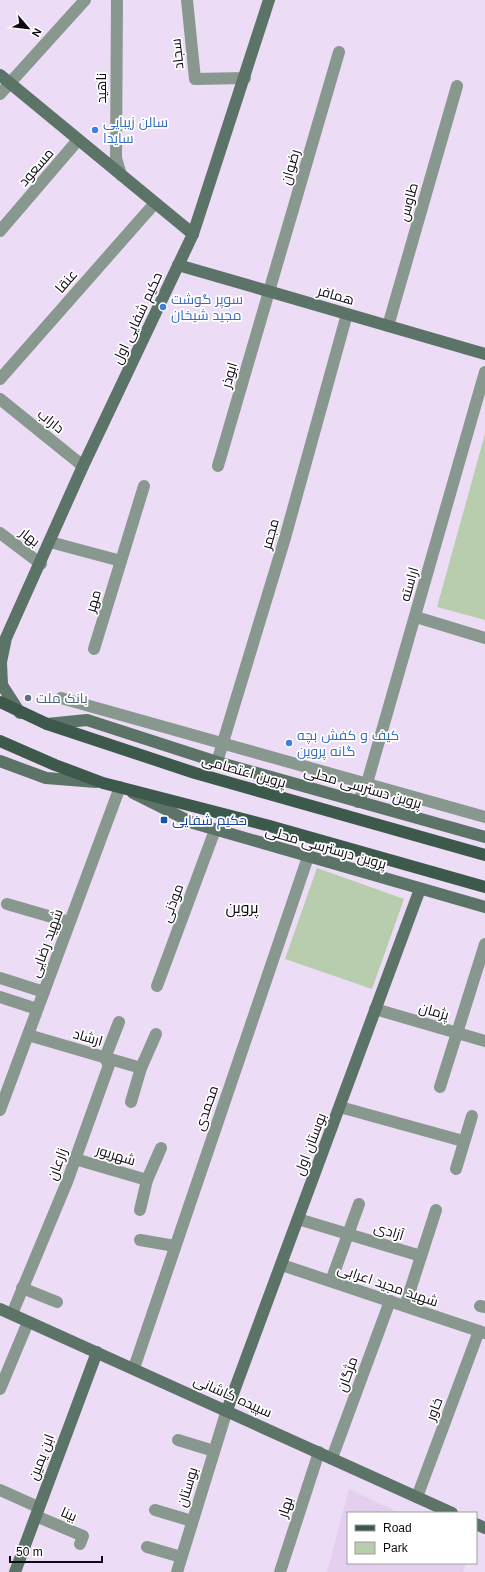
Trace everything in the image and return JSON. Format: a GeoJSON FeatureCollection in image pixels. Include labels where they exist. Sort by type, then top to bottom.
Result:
{"type":"FeatureCollection","features":[{"type":"Feature","properties":{"kind":"main road","name":"پروین اعتصامی"},"geometry":{"type":"LineString","coordinates":[[0,702],[20,713],[47,724],[195,773],[485,856]]}},
{"type":"Feature","properties":{"kind":"main road"},"geometry":{"type":"LineString","coordinates":[[0,741],[55,765],[102,783],[120,786],[266,825],[485,887]]}},
{"type":"Feature","properties":{"kind":"street"},"geometry":{"type":"LineString","coordinates":[[0,94],[85,0]]}},
{"type":"Feature","properties":{"kind":"street","name":"ناهید"},"geometry":{"type":"LineString","coordinates":[[117,0],[116,158],[121,175]]}},
{"type":"Feature","properties":{"kind":"street","name":"سجاد"},"geometry":{"type":"LineString","coordinates":[[187,0],[195,79],[244,78]]}},
{"type":"Feature","properties":{"kind":"street","name":"حکیم شفایی اول"},"geometry":{"type":"LineString","coordinates":[[20,713],[2,685],[1,662],[3,641],[41,564],[84,466],[193,234],[269,0]]}},
{"type":"Feature","properties":{"kind":"street","name":"رضوان"},"geometry":{"type":"LineString","coordinates":[[269,291],[339,52]]}},
{"type":"Feature","properties":{"kind":"street"},"geometry":{"type":"LineString","coordinates":[[0,75],[193,234]]}},
{"type":"Feature","properties":{"kind":"street","name":"طاوس"},"geometry":{"type":"LineString","coordinates":[[388,326],[457,86]]}},
{"type":"Feature","properties":{"kind":"street","name":"مسعود"},"geometry":{"type":"LineString","coordinates":[[0,231],[78,140]]}},
{"type":"Feature","properties":{"kind":"street","name":"عنقا"},"geometry":{"type":"LineString","coordinates":[[0,379],[155,203]]}},
{"type":"Feature","properties":{"kind":"street","name":"همافر"},"geometry":{"type":"LineString","coordinates":[[178,265],[485,354]]}},
{"type":"Feature","properties":{"kind":"street","name":"ابوذر"},"geometry":{"type":"LineString","coordinates":[[218,466],[269,291]]}},
{"type":"Feature","properties":{"kind":"street","name":"مجمر"},"geometry":{"type":"LineString","coordinates":[[217,762],[285,538],[347,314]]}},
{"type":"Feature","properties":{"kind":"street","name":"اراسته"},"geometry":{"type":"LineString","coordinates":[[358,802],[367,783],[416,617],[485,372]]}},
{"type":"Feature","properties":{"kind":"street","name":"داراب"},"geometry":{"type":"LineString","coordinates":[[0,399],[84,466]]}},
{"type":"Feature","properties":{"kind":"street","name":"مهر"},"geometry":{"type":"LineString","coordinates":[[94,649],[144,486]]}},
{"type":"Feature","properties":{"kind":"street","name":"بهار"},"geometry":{"type":"LineString","coordinates":[[0,532],[41,564]]}},
{"type":"Feature","properties":{"kind":"street"},"geometry":{"type":"LineString","coordinates":[[50,542],[121,562]]}},
{"type":"Feature","properties":{"kind":"street"},"geometry":{"type":"LineString","coordinates":[[416,617],[485,638]]}},
{"type":"Feature","properties":{"kind":"street"},"geometry":{"type":"LineString","coordinates":[[61,698],[485,817]]}},
{"type":"Feature","properties":{"kind":"street","name":"پروین دسترسی محلی"},"geometry":{"type":"LineString","coordinates":[[47,724],[87,720],[217,762],[485,837]]}},
{"type":"Feature","properties":{"kind":"street"},"geometry":{"type":"LineString","coordinates":[[0,761],[46,778],[102,783]]}},
{"type":"Feature","properties":{"kind":"street","name":"پروین درسترسی محلی"},"geometry":{"type":"LineString","coordinates":[[120,786],[193,824],[485,907]]}},
{"type":"Feature","properties":{"kind":"street","name":"شهید رضایی"},"geometry":{"type":"LineString","coordinates":[[0,1110],[120,786]]}},
{"type":"Feature","properties":{"kind":"street","name":"موذنی"},"geometry":{"type":"LineString","coordinates":[[157,986],[215,830]]}},
{"type":"Feature","properties":{"kind":"street","name":"محمدی"},"geometry":{"type":"LineString","coordinates":[[134,1368],[308,857]]}},
{"type":"Feature","properties":{"kind":"street","name":"بوستان اول"},"geometry":{"type":"LineString","coordinates":[[226,1410],[282,1265],[420,889]]}},
{"type":"Feature","properties":{"kind":"street"},"geometry":{"type":"LineString","coordinates":[[8,904],[70,922]]}},
{"type":"Feature","properties":{"kind":"street"},"geometry":{"type":"LineString","coordinates":[[440,1087],[485,944]]}},
{"type":"Feature","properties":{"kind":"street"},"geometry":{"type":"LineString","coordinates":[[0,978],[44,992]]}},
{"type":"Feature","properties":{"kind":"street"},"geometry":{"type":"LineString","coordinates":[[0,997],[37,1009]]}},
{"type":"Feature","properties":{"kind":"street","name":"پژمان"},"geometry":{"type":"LineString","coordinates":[[375,1009],[485,1041]]}},
{"type":"Feature","properties":{"kind":"street","name":"زارعان"},"geometry":{"type":"LineString","coordinates":[[12,1314],[75,1158],[108,1065],[105,1058],[119,1022]]}},
{"type":"Feature","properties":{"kind":"street"},"geometry":{"type":"LineString","coordinates":[[131,1102],[141,1068],[156,1034]]}},
{"type":"Feature","properties":{"kind":"street","name":"ارشاد"},"geometry":{"type":"LineString","coordinates":[[28,1035],[141,1068]]}},
{"type":"Feature","properties":{"kind":"street"},"geometry":{"type":"LineString","coordinates":[[340,1107],[463,1141]]}},
{"type":"Feature","properties":{"kind":"street"},"geometry":{"type":"LineString","coordinates":[[456,1169],[463,1141],[472,1116]]}},
{"type":"Feature","properties":{"kind":"street"},"geometry":{"type":"LineString","coordinates":[[140,1210],[147,1180],[161,1148]]}},
{"type":"Feature","properties":{"kind":"street","name":"شهریور"},"geometry":{"type":"LineString","coordinates":[[75,1158],[147,1180]]}},
{"type":"Feature","properties":{"kind":"street"},"geometry":{"type":"LineString","coordinates":[[331,1281],[359,1204]]}},
{"type":"Feature","properties":{"kind":"street"},"geometry":{"type":"LineString","coordinates":[[405,1306],[436,1210]]}},
{"type":"Feature","properties":{"kind":"street","name":"آزادی"},"geometry":{"type":"LineString","coordinates":[[298,1219],[421,1256]]}},
{"type":"Feature","properties":{"kind":"street"},"geometry":{"type":"LineString","coordinates":[[140,1240],[175,1246]]}},
{"type":"Feature","properties":{"kind":"street","name":"شهید مجید اعرابی"},"geometry":{"type":"LineString","coordinates":[[282,1265],[482,1332]]}},
{"type":"Feature","properties":{"kind":"street"},"geometry":{"type":"LineString","coordinates":[[22,1288],[57,1302]]}},
{"type":"Feature","properties":{"kind":"street","name":"مژگان"},"geometry":{"type":"LineString","coordinates":[[332,1458],[390,1301]]}},
{"type":"Feature","properties":{"kind":"street","name":"سپیده کاشانی"},"geometry":{"type":"LineString","coordinates":[[0,1310],[134,1368],[450,1512]]}},
{"type":"Feature","properties":{"kind":"street"},"geometry":{"type":"LineString","coordinates":[[0,1389],[28,1322]]}},
{"type":"Feature","properties":{"kind":"street","name":"خاور"},"geometry":{"type":"LineString","coordinates":[[417,1497],[482,1332]]}},
{"type":"Feature","properties":{"kind":"street","name":"ابن یمین"},"geometry":{"type":"LineString","coordinates":[[15,1572],[97,1352]]}},
{"type":"Feature","properties":{"kind":"street","name":"بوستان"},"geometry":{"type":"LineString","coordinates":[[177,1572],[226,1410]]}},
{"type":"Feature","properties":{"kind":"street"},"geometry":{"type":"LineString","coordinates":[[178,1440],[214,1451]]}},
{"type":"Feature","properties":{"kind":"street","name":"بهار"},"geometry":{"type":"LineString","coordinates":[[280,1572],[319,1452]]}},
{"type":"Feature","properties":{"kind":"street"},"geometry":{"type":"LineString","coordinates":[[0,1490],[37,1511]]}},
{"type":"Feature","properties":{"kind":"street"},"geometry":{"type":"LineString","coordinates":[[155,1510],[192,1522]]}},
{"type":"Feature","properties":{"kind":"street","name":"بینا"},"geometry":{"type":"LineString","coordinates":[[37,1511],[83,1536],[80,1544]]}},
{"type":"Feature","properties":{"kind":"street"},"geometry":{"type":"LineString","coordinates":[[147,1547],[181,1557]]}},
{"type":"Feature","properties":{"kind":"shaded area"},"geometry":{"type":"Polygon","coordinates":[[[349,1489],[398,1512],[347,1512],[347,1564],[466,1564],[463,1572],[327,1572],[349,1489]]]}},
{"type":"Feature","properties":{"kind":"green space"},"geometry":{"type":"Polygon","coordinates":[[[485,434],[485,620],[437,607],[485,434]]]}},
{"type":"Feature","properties":{"kind":"green space"},"geometry":{"type":"Polygon","coordinates":[[[317,868],[404,899],[372,989],[285,959],[317,868]]]}},
{"type":"Feature","properties":{"kind":"place","name":"سالن زیبایی سایدا"},"geometry":{"type":"Point","coordinates":[95,130]}},
{"type":"Feature","properties":{"kind":"place","name":"سوپر گوشت مجید شیخان"},"geometry":{"type":"Point","coordinates":[163,307]}},
{"type":"Feature","properties":{"kind":"place","name":"بانک ملت"},"geometry":{"type":"Point","coordinates":[28,698]}},
{"type":"Feature","properties":{"kind":"place","name":"کیف و کفش بچه گانه پروین"},"geometry":{"type":"Point","coordinates":[289,743]}},
{"type":"Feature","properties":{"kind":"place","name":"حکیم شفایی"},"geometry":{"type":"Point","coordinates":[164,820]}},
{"type":"Feature","properties":{"kind":"district","name":"پروین"},"geometry":{"type":"Point","coordinates":[242,907]}}]}
